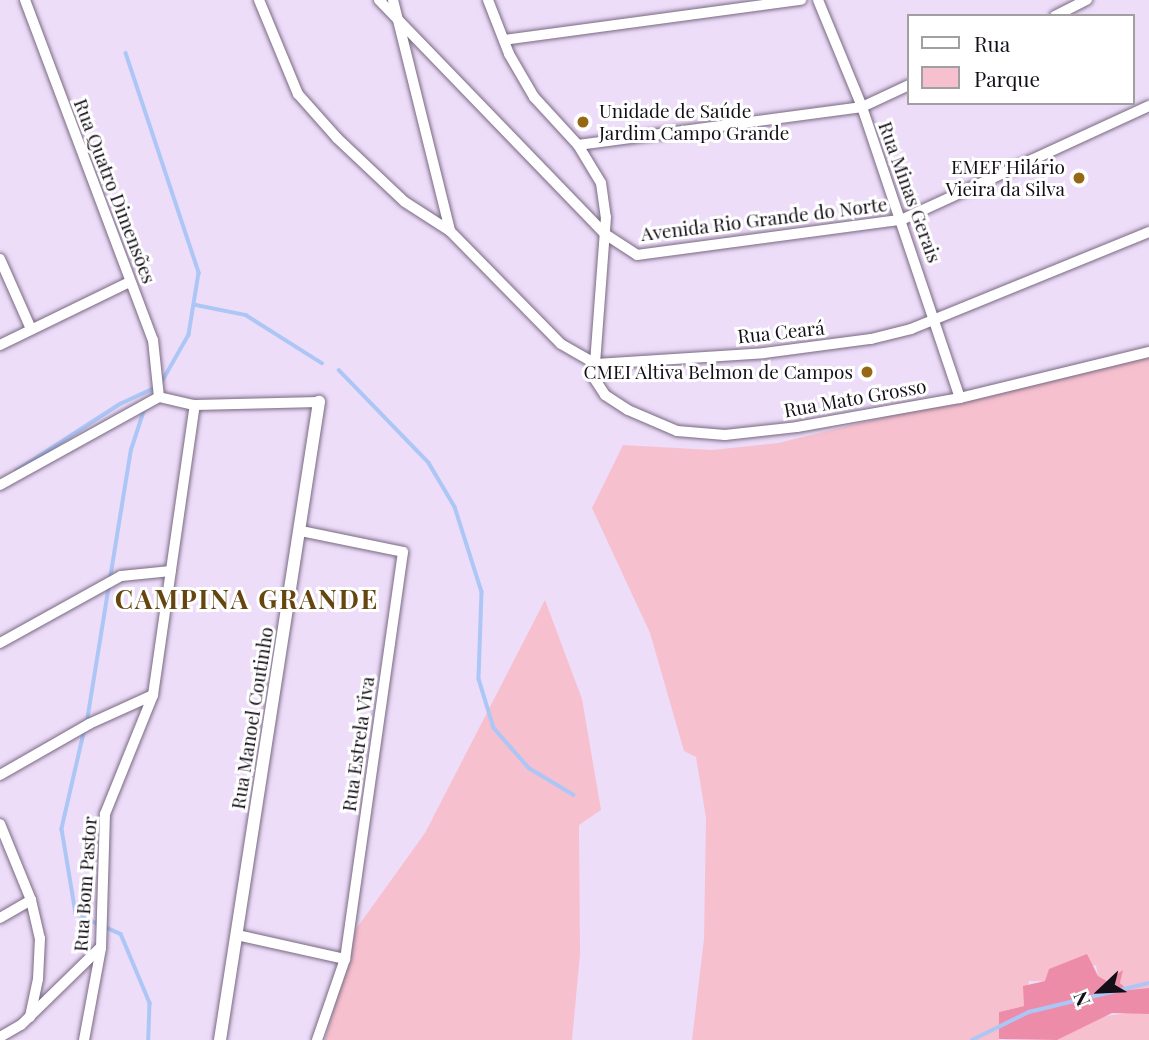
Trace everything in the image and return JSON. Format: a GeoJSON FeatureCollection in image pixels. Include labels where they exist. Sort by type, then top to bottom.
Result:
{"type":"FeatureCollection","features":[{"type":"Feature","properties":{"kind":"street","name":"Rua Quatro Dimensões"},"geometry":{"type":"LineString","coordinates":[[25,0],[153,340],[159,397]]}},
{"type":"Feature","properties":{"kind":"street"},"geometry":{"type":"LineString","coordinates":[[258,0],[298,94],[405,202],[450,231],[561,344],[596,364],[605,234],[604,191],[578,145],[534,97],[504,40],[488,0]]}},
{"type":"Feature","properties":{"kind":"street","name":"Avenida Rio Grande do Norte"},"geometry":{"type":"LineString","coordinates":[[379,0],[605,234],[637,255],[901,220],[1149,106]]}},
{"type":"Feature","properties":{"kind":"street"},"geometry":{"type":"LineString","coordinates":[[393,0],[450,231]]}},
{"type":"Feature","properties":{"kind":"street"},"geometry":{"type":"LineString","coordinates":[[504,40],[801,0]]}},
{"type":"Feature","properties":{"kind":"street","name":"Rua Minas Gerais"},"geometry":{"type":"LineString","coordinates":[[818,0],[862,107],[936,317],[960,398]]}},
{"type":"Feature","properties":{"kind":"street"},"geometry":{"type":"LineString","coordinates":[[1059,14],[1087,0]]}},
{"type":"Feature","properties":{"kind":"street"},"geometry":{"type":"LineString","coordinates":[[578,145],[862,107],[908,85]]}},
{"type":"Feature","properties":{"kind":"street","name":"Rua Ceará"},"geometry":{"type":"LineString","coordinates":[[596,364],[817,346],[911,329],[1149,232]]}},
{"type":"Feature","properties":{"kind":"street"},"geometry":{"type":"LineString","coordinates":[[0,259],[31,329]]}},
{"type":"Feature","properties":{"kind":"street"},"geometry":{"type":"LineString","coordinates":[[0,345],[130,282]]}},
{"type":"Feature","properties":{"kind":"street","name":"Rua Mato Grosso"},"geometry":{"type":"LineString","coordinates":[[596,364],[594,378],[605,395],[677,431],[725,435],[797,427],[960,398],[1149,352]]}},
{"type":"Feature","properties":{"kind":"street"},"geometry":{"type":"LineString","coordinates":[[0,485],[159,397],[195,405],[319,402]]}},
{"type":"Feature","properties":{"kind":"street","name":"Rua Manoel Coutinho"},"geometry":{"type":"LineString","coordinates":[[220,1040],[319,402]]}},
{"type":"Feature","properties":{"kind":"street","name":"Rua Bom Pastor"},"geometry":{"type":"LineString","coordinates":[[84,1040],[101,948],[105,814],[153,695],[195,405]]}},
{"type":"Feature","properties":{"kind":"street","name":"Rua Estrela Viva"},"geometry":{"type":"LineString","coordinates":[[301,531],[403,552],[345,959],[317,1040]]}},
{"type":"Feature","properties":{"kind":"street"},"geometry":{"type":"LineString","coordinates":[[0,643],[121,576],[171,571]]}},
{"type":"Feature","properties":{"kind":"street"},"geometry":{"type":"LineString","coordinates":[[0,775],[89,724],[153,695]]}},
{"type":"Feature","properties":{"kind":"street"},"geometry":{"type":"LineString","coordinates":[[0,824],[31,900],[40,938],[38,979],[30,1017]]}},
{"type":"Feature","properties":{"kind":"street"},"geometry":{"type":"LineString","coordinates":[[0,918],[31,900]]}},
{"type":"Feature","properties":{"kind":"street"},"geometry":{"type":"LineString","coordinates":[[237,935],[345,959]]}},
{"type":"Feature","properties":{"kind":"street"},"geometry":{"type":"LineString","coordinates":[[0,1038],[30,1017],[101,948]]}},
{"type":"Feature","properties":{"kind":"green space"},"geometry":{"type":"Polygon","coordinates":[[[1149,353],[1149,988],[1129,990],[1120,983],[1122,971],[1108,981],[1098,976],[1096,965],[1045,981],[1029,981],[1024,1006],[999,1012],[999,1040],[692,1040],[704,939],[706,818],[696,757],[684,751],[650,633],[592,508],[623,445],[712,450],[778,443],[1149,353]]]}},
{"type":"Feature","properties":{"kind":"green space"},"geometry":{"type":"Polygon","coordinates":[[[545,600],[582,699],[601,810],[579,825],[580,954],[572,1040],[325,1040],[356,929],[425,833],[545,600]]]}},
{"type":"Feature","properties":{"kind":"green space"},"geometry":{"type":"Polygon","coordinates":[[[1142,1011],[1149,1014],[1149,1040],[1057,1040],[1098,1017],[1142,1011]]]}},
{"type":"Feature","properties":{"kind":"shaded area"},"geometry":{"type":"Polygon","coordinates":[[[1087,954],[1098,976],[1107,981],[1123,970],[1120,983],[1128,990],[1149,988],[1149,1014],[1112,1013],[1057,1040],[999,1039],[999,1012],[1024,1006],[1023,986],[1045,981],[1049,969],[1087,954]]]}},
{"type":"Feature","properties":{"kind":"waterway"},"geometry":{"type":"LineString","coordinates":[[126,53],[199,273],[189,335],[160,386]]}},
{"type":"Feature","properties":{"kind":"waterway"},"geometry":{"type":"LineString","coordinates":[[196,305],[246,315],[322,363]]}},
{"type":"Feature","properties":{"kind":"waterway"},"geometry":{"type":"LineString","coordinates":[[339,370],[429,463],[455,507],[482,592],[479,679],[494,728],[529,768],[574,795]]}},
{"type":"Feature","properties":{"kind":"waterway"},"geometry":{"type":"LineString","coordinates":[[16,471],[120,404],[156,387]]}},
{"type":"Feature","properties":{"kind":"waterway"},"geometry":{"type":"LineString","coordinates":[[87,721],[131,450],[144,410]]}},
{"type":"Feature","properties":{"kind":"waterway"},"geometry":{"type":"LineString","coordinates":[[85,729],[62,829],[76,914],[121,934],[150,1003],[149,1040]]}},
{"type":"Feature","properties":{"kind":"waterway"},"geometry":{"type":"LineString","coordinates":[[972,1040],[1029,1012],[1149,983]]}},
{"type":"Feature","properties":{"kind":"place","name":"Unidade de Saúde Jardim Campo Grande"},"geometry":{"type":"Point","coordinates":[583,122]}},
{"type":"Feature","properties":{"kind":"place","name":"EMEF Hilário Vieira da Silva"},"geometry":{"type":"Point","coordinates":[1079,178]}},
{"type":"Feature","properties":{"kind":"place","name":"CMEI Altiva Belmon de Campos"},"geometry":{"type":"Point","coordinates":[867,372]}},
{"type":"Feature","properties":{"kind":"district","name":"CAMPINA GRANDE"},"geometry":{"type":"Point","coordinates":[247,599]}}]}
